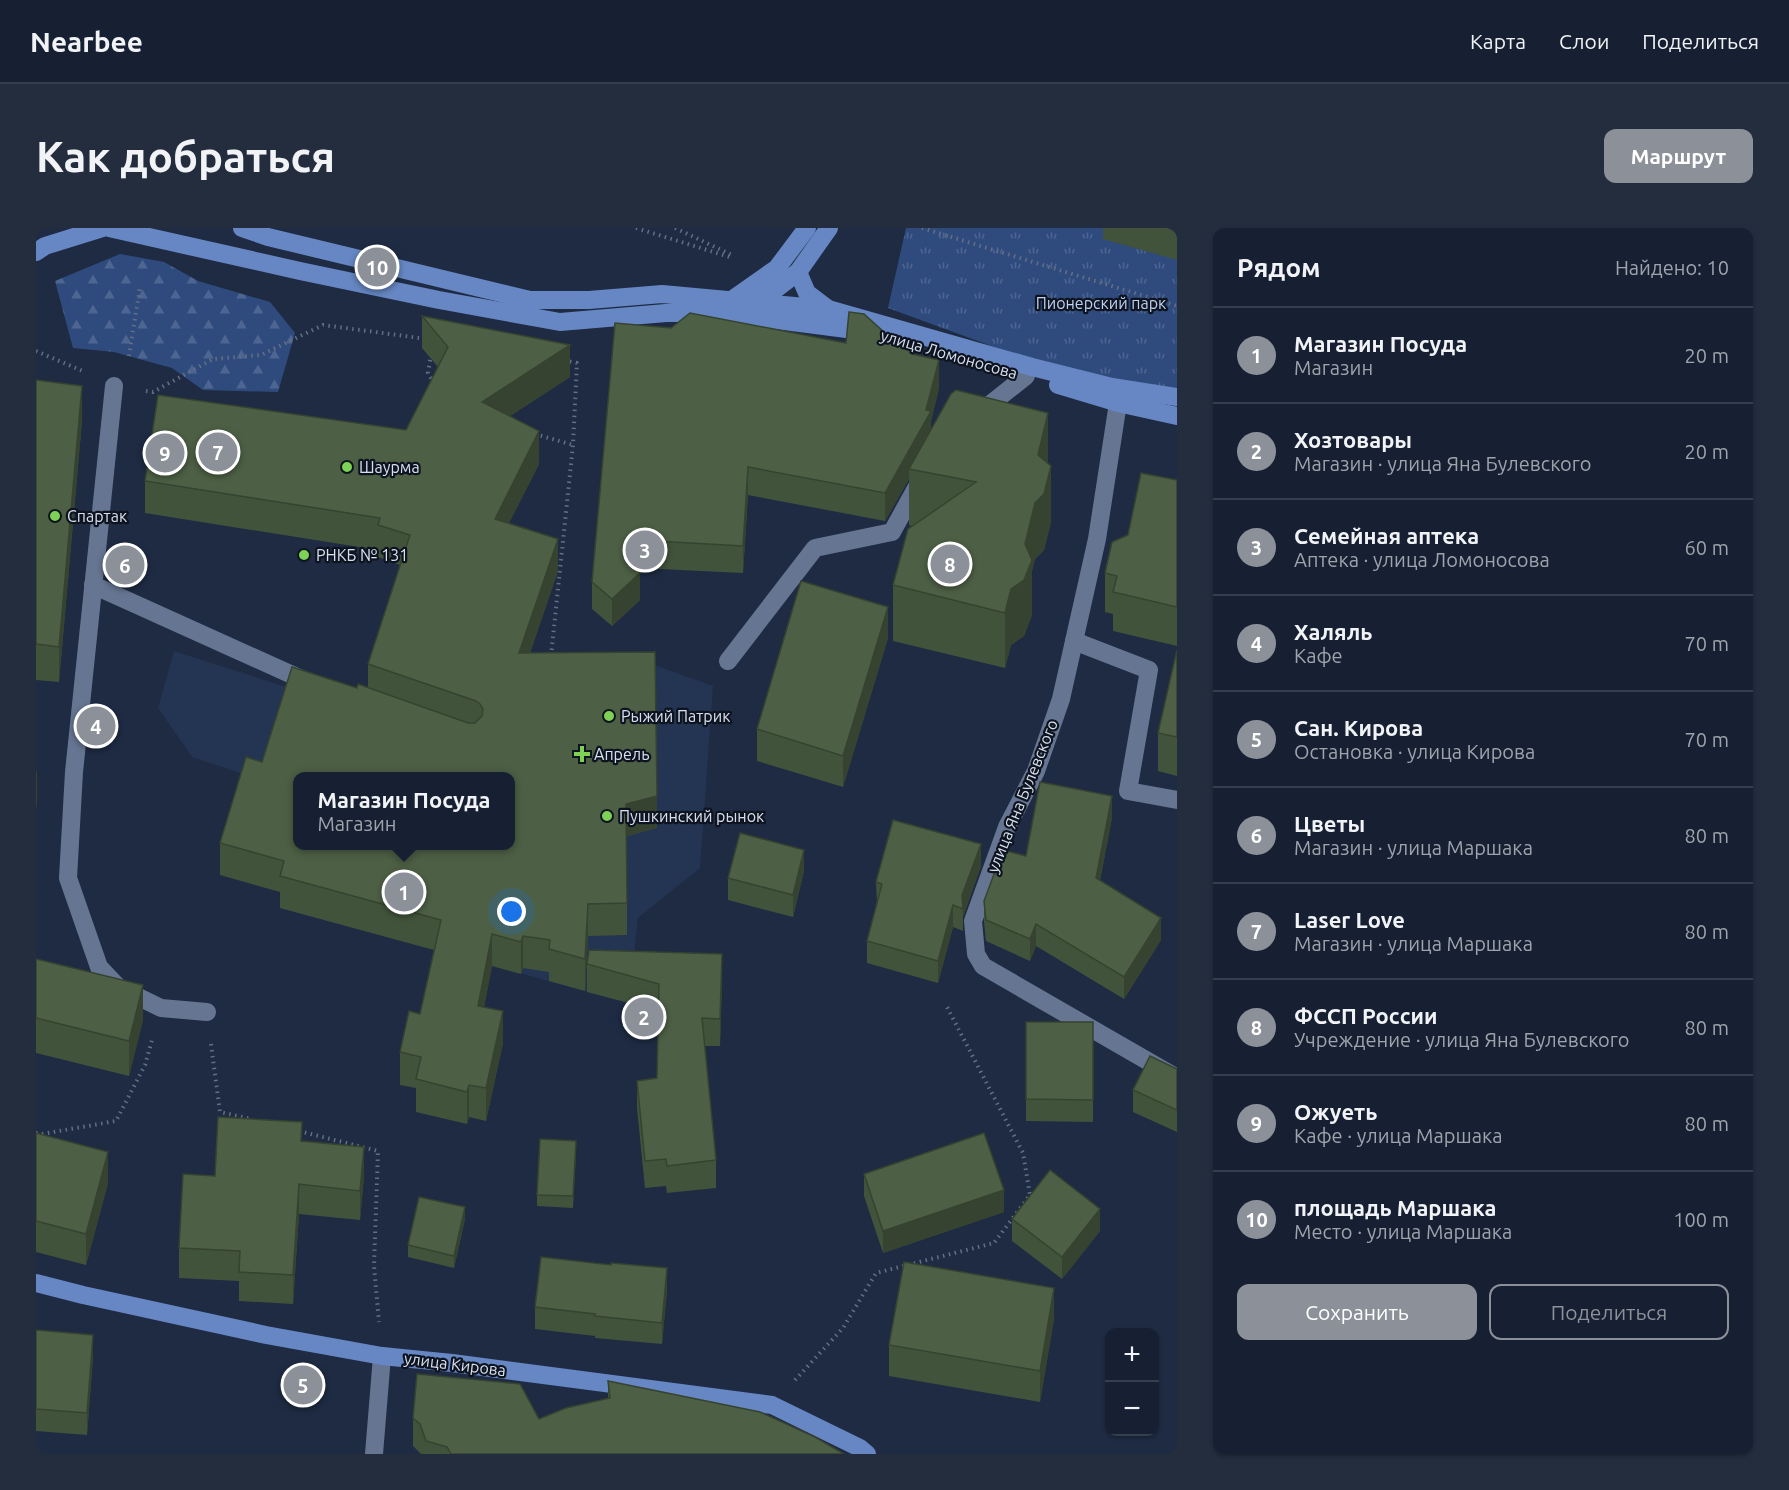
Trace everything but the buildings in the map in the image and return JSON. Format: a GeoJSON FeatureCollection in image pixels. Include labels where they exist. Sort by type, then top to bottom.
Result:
{"type":"FeatureCollection","features":[{"type":"Feature","properties":{"kind":"main road"},"geometry":{"type":"LineString","coordinates":[[36,252],[45,246],[104,228]]}},
{"type":"Feature","properties":{"kind":"main road"},"geometry":{"type":"LineString","coordinates":[[109,228],[439,300],[560,322],[723,308],[828,309],[1032,368],[1112,387],[1177,397]]}},
{"type":"Feature","properties":{"kind":"main road"},"geometry":{"type":"LineString","coordinates":[[242,228],[268,237],[530,300],[589,300],[662,294],[723,308],[768,295],[798,272],[828,228]]}},
{"type":"Feature","properties":{"kind":"main road"},"geometry":{"type":"LineString","coordinates":[[723,308],[777,268],[807,228]]}},
{"type":"Feature","properties":{"kind":"main road"},"geometry":{"type":"LineString","coordinates":[[798,272],[807,292],[828,309]]}},
{"type":"Feature","properties":{"kind":"main road","name":"улица Ломоносова"},"geometry":{"type":"LineString","coordinates":[[723,308],[867,331],[1118,403],[1177,416]]}},
{"type":"Feature","properties":{"kind":"main road","name":"улица Кирова"},"geometry":{"type":"LineString","coordinates":[[36,1283],[266,1335],[382,1356],[772,1405],[860,1448],[867,1454]]}},
{"type":"Feature","properties":{"kind":"street"},"geometry":{"type":"LineString","coordinates":[[960,428],[1026,376]]}},
{"type":"Feature","properties":{"kind":"street"},"geometry":{"type":"LineString","coordinates":[[114,386],[74,772],[68,878],[99,967],[118,987],[161,1008],[207,1012]]}},
{"type":"Feature","properties":{"kind":"street","name":"улица Яна Булевского"},"geometry":{"type":"LineString","coordinates":[[1118,403],[1097,539],[1061,699],[1036,771],[1007,828],[973,921],[976,954],[983,966],[1177,1078]]}},
{"type":"Feature","properties":{"kind":"street"},"geometry":{"type":"LineString","coordinates":[[728,661],[815,548],[892,532],[931,462]]}},
{"type":"Feature","properties":{"kind":"street"},"geometry":{"type":"LineString","coordinates":[[93,585],[325,690]]}},
{"type":"Feature","properties":{"kind":"street"},"geometry":{"type":"LineString","coordinates":[[1074,641],[1149,670],[1128,791],[1177,800]]}},
{"type":"Feature","properties":{"kind":"street"},"geometry":{"type":"LineString","coordinates":[[374,1454],[382,1356]]}},
{"type":"Feature","properties":{"kind":"path"},"geometry":{"type":"LineString","coordinates":[[636,228],[735,258],[675,228]]}},
{"type":"Feature","properties":{"kind":"path"},"geometry":{"type":"LineString","coordinates":[[922,228],[1177,306]]}},
{"type":"Feature","properties":{"kind":"path"},"geometry":{"type":"LineString","coordinates":[[129,356],[140,287]]}},
{"type":"Feature","properties":{"kind":"path"},"geometry":{"type":"LineString","coordinates":[[36,351],[114,386],[153,392],[213,359],[261,356],[323,325],[433,340]]}},
{"type":"Feature","properties":{"kind":"path"},"geometry":{"type":"LineString","coordinates":[[432,351],[428,373],[439,390]]}},
{"type":"Feature","properties":{"kind":"path"},"geometry":{"type":"LineString","coordinates":[[551,659],[573,445],[578,363],[566,361]]}},
{"type":"Feature","properties":{"kind":"path"},"geometry":{"type":"LineString","coordinates":[[532,433],[573,445]]}},
{"type":"Feature","properties":{"kind":"path"},"geometry":{"type":"LineString","coordinates":[[772,1405],[843,1328],[876,1273],[994,1244],[1030,1195],[1023,1153],[946,1005]]}},
{"type":"Feature","properties":{"kind":"path"},"geometry":{"type":"LineString","coordinates":[[36,1133],[42,1134],[116,1121],[145,1065],[161,1008]]}},
{"type":"Feature","properties":{"kind":"path"},"geometry":{"type":"LineString","coordinates":[[207,1012],[220,1112],[254,1120]]}},
{"type":"Feature","properties":{"kind":"path"},"geometry":{"type":"LineString","coordinates":[[299,1131],[378,1151],[374,1266],[382,1356]]}},
{"type":"Feature","properties":{"kind":"shaded area","name":"Пушкинский рынок"},"geometry":{"type":"Polygon","coordinates":[[[174,651],[489,752],[635,658],[713,686],[700,868],[638,918],[631,982],[618,1000],[280,908],[297,850],[515,850],[515,772],[293,772],[293,791],[192,757],[158,708],[174,651]]]}},
{"type":"Feature","properties":{"kind":"green space","name":"Пионерский парк"},"geometry":{"type":"Polygon","coordinates":[[[906,228],[1177,228],[1177,399],[1043,365],[888,308],[906,228]]]}},
{"type":"Feature","properties":{"kind":"green space"},"geometry":{"type":"Polygon","coordinates":[[[120,254],[164,262],[198,281],[270,302],[295,333],[278,392],[203,390],[172,368],[114,352],[73,348],[55,281],[120,254]]]}},
{"type":"Feature","properties":{"kind":"place","name":"площадь Маршака"},"geometry":{"type":"Point","coordinates":[377,267]}},
{"type":"Feature","properties":{"kind":"place","name":"Laser Love"},"geometry":{"type":"Point","coordinates":[218,452]}},
{"type":"Feature","properties":{"kind":"place","name":"Ожуеть"},"geometry":{"type":"Point","coordinates":[165,453]}},
{"type":"Feature","properties":{"kind":"place","name":"Шаурма"},"geometry":{"type":"Point","coordinates":[347,467]}},
{"type":"Feature","properties":{"kind":"place","name":"Спартак"},"geometry":{"type":"Point","coordinates":[55,516]}},
{"type":"Feature","properties":{"kind":"place","name":"Семейная аптека"},"geometry":{"type":"Point","coordinates":[645,550]}},
{"type":"Feature","properties":{"kind":"place","name":"РНКБ № 131"},"geometry":{"type":"Point","coordinates":[304,555]}},
{"type":"Feature","properties":{"kind":"place","name":"ФССП России"},"geometry":{"type":"Point","coordinates":[950,564]}},
{"type":"Feature","properties":{"kind":"place","name":"Цветы"},"geometry":{"type":"Point","coordinates":[125,565]}},
{"type":"Feature","properties":{"kind":"place","name":"Рыжий Патрик"},"geometry":{"type":"Point","coordinates":[609,716]}},
{"type":"Feature","properties":{"kind":"place","name":"Халяль"},"geometry":{"type":"Point","coordinates":[96,726]}},
{"type":"Feature","properties":{"kind":"place","name":"Апрель"},"geometry":{"type":"Point","coordinates":[582,754]}},
{"type":"Feature","properties":{"kind":"place","name":"Пушкинский рынок"},"geometry":{"type":"Point","coordinates":[607,816]}},
{"type":"Feature","properties":{"kind":"place","name":"Магазин Посуда"},"geometry":{"type":"Point","coordinates":[404,892]}},
{"type":"Feature","properties":{"kind":"place","name":"Хозтовары"},"geometry":{"type":"Point","coordinates":[644,1017]}},
{"type":"Feature","properties":{"kind":"place","name":"Сан. Кирова"},"geometry":{"type":"Point","coordinates":[303,1385]}}]}
